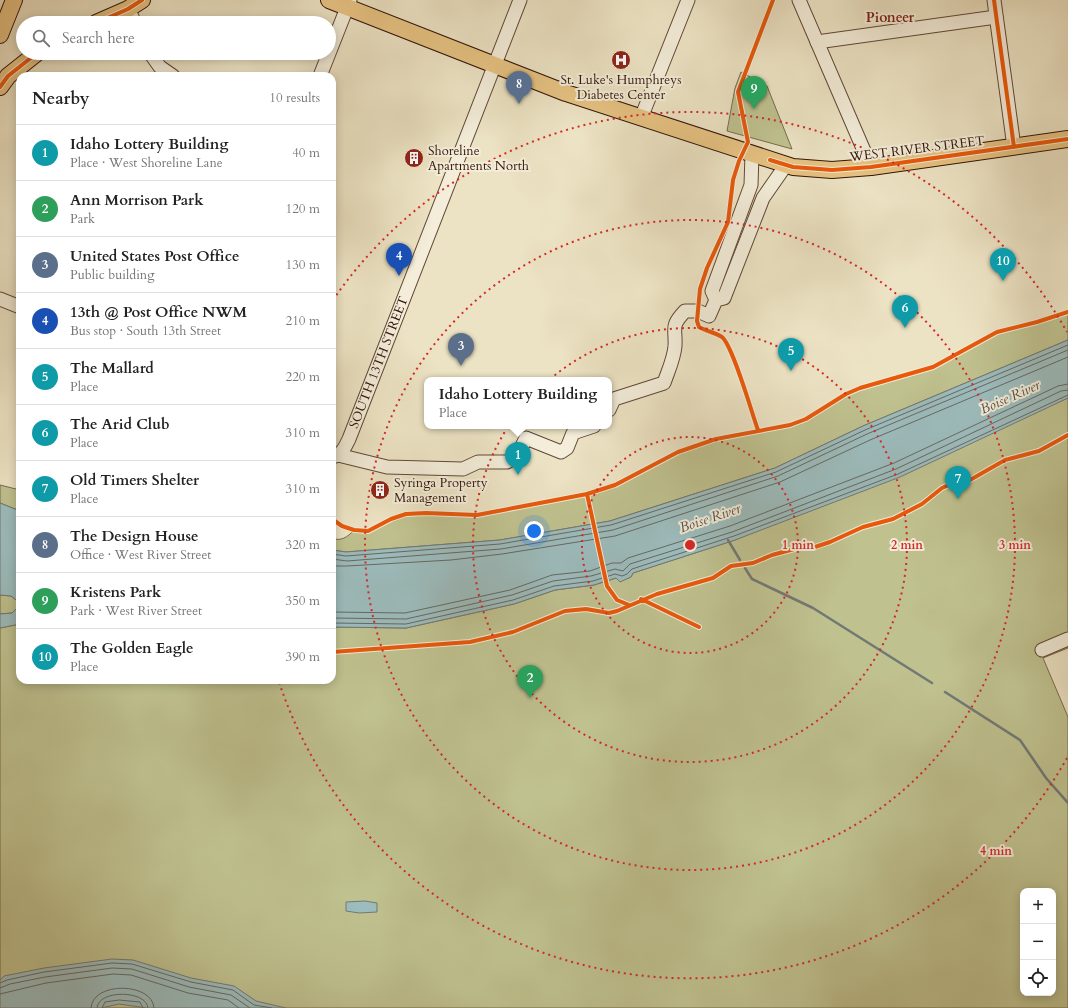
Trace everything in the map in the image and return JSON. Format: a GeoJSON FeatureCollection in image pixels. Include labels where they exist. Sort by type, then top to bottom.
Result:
{"type":"FeatureCollection","features":[{"type":"Feature","properties":{"kind":"main road"},"geometry":{"type":"LineString","coordinates":[[0,35],[14,0]]}},
{"type":"Feature","properties":{"kind":"main road"},"geometry":{"type":"LineString","coordinates":[[131,16],[142,0]]}},
{"type":"Feature","properties":{"kind":"main road","name":"WEST RIVER STREET"},"geometry":{"type":"LineString","coordinates":[[329,0],[349,4],[494,65],[566,93],[793,167],[832,170],[1068,139]]}},
{"type":"Feature","properties":{"kind":"main road"},"geometry":{"type":"LineString","coordinates":[[0,87],[8,76],[28,60]]}},
{"type":"Feature","properties":{"kind":"street","name":"SOUTH 13TH STREET"},"geometry":{"type":"LineString","coordinates":[[336,455],[344,450],[349,438],[520,0]]}},
{"type":"Feature","properties":{"kind":"street"},"geometry":{"type":"LineString","coordinates":[[641,118],[688,0]]}},
{"type":"Feature","properties":{"kind":"street"},"geometry":{"type":"LineString","coordinates":[[799,0],[871,166]]}},
{"type":"Feature","properties":{"kind":"street"},"geometry":{"type":"LineString","coordinates":[[994,0],[1014,147]]}},
{"type":"Feature","properties":{"kind":"street"},"geometry":{"type":"LineString","coordinates":[[336,36],[349,4]]}},
{"type":"Feature","properties":{"kind":"street"},"geometry":{"type":"LineString","coordinates":[[817,42],[996,17]]}},
{"type":"Feature","properties":{"kind":"street"},"geometry":{"type":"LineString","coordinates":[[155,60],[160,67],[167,72]]}},
{"type":"Feature","properties":{"kind":"street"},"geometry":{"type":"LineString","coordinates":[[322,72],[326,60]]}},
{"type":"Feature","properties":{"kind":"street"},"geometry":{"type":"LineString","coordinates":[[612,403],[614,399],[664,383],[671,364],[675,346],[673,331],[677,320],[685,311],[698,311],[709,316],[716,300],[712,291],[751,185],[752,154]]}},
{"type":"Feature","properties":{"kind":"street"},"geometry":{"type":"LineString","coordinates":[[716,300],[724,298],[763,198],[786,165]]}},
{"type":"Feature","properties":{"kind":"street"},"geometry":{"type":"LineString","coordinates":[[0,299],[16,305]]}},
{"type":"Feature","properties":{"kind":"street"},"geometry":{"type":"LineString","coordinates":[[336,456],[387,467],[463,468],[478,462],[507,462],[517,456],[526,438],[561,452],[567,448],[573,433],[585,429]]}},
{"type":"Feature","properties":{"kind":"street"},"geometry":{"type":"LineString","coordinates":[[1042,650],[1068,639]]}},
{"type":"Feature","properties":{"kind":"green space"},"geometry":{"type":"Polygon","coordinates":[[[741,72],[767,86],[792,149],[727,131],[735,88],[741,72]]]}},
{"type":"Feature","properties":{"kind":"green space"},"geometry":{"type":"Polygon","coordinates":[[[1068,312],[1068,340],[863,426],[775,468],[610,521],[500,540],[346,552],[336,551],[336,539],[344,538],[354,530],[368,531],[391,519],[406,514],[426,513],[477,515],[587,494],[615,485],[678,452],[716,439],[790,425],[806,419],[846,394],[860,388],[933,367],[997,332],[1037,322],[1068,312]]]}},
{"type":"Feature","properties":{"kind":"green space"},"geometry":{"type":"Polygon","coordinates":[[[1068,398],[1068,648],[1043,658],[1068,717],[1068,1008],[0,1008],[0,628],[16,625],[16,684],[336,684],[336,627],[406,628],[514,604],[555,590],[594,585],[616,578],[620,581],[631,577],[633,573],[735,540],[1068,398]]]}},
{"type":"Feature","properties":{"kind":"green space"},"geometry":{"type":"Polygon","coordinates":[[[0,485],[16,489],[16,509],[0,503],[0,485]]]}},
{"type":"Feature","properties":{"kind":"green space"},"geometry":{"type":"Polygon","coordinates":[[[0,595],[11,596],[16,600],[16,609],[12,613],[0,614],[0,595]]]}},
{"type":"Feature","properties":{"kind":"water","name":"Boise River"},"geometry":{"type":"Polygon","coordinates":[[[1068,340],[1068,398],[900,477],[735,540],[633,573],[631,577],[620,582],[616,578],[594,585],[555,590],[514,604],[406,628],[336,627],[336,551],[346,552],[500,540],[610,521],[775,468],[863,426],[1068,340]]]}},
{"type":"Feature","properties":{"kind":"water"},"geometry":{"type":"Polygon","coordinates":[[[0,503],[16,509],[16,600],[11,596],[0,595],[0,503]]]}},
{"type":"Feature","properties":{"kind":"water"},"geometry":{"type":"Polygon","coordinates":[[[16,609],[16,625],[0,628],[0,614],[12,613],[16,609]]]}},
{"type":"Feature","properties":{"kind":"water"},"geometry":{"type":"Polygon","coordinates":[[[365,901],[377,903],[377,912],[359,913],[346,911],[346,902],[365,901]]]}},
{"type":"Feature","properties":{"kind":"water"},"geometry":{"type":"Polygon","coordinates":[[[112,959],[133,960],[191,978],[234,986],[256,1001],[286,1008],[147,1008],[119,1004],[101,1008],[0,1008],[0,980],[4,976],[44,968],[112,959]]]}},
{"type":"Feature","properties":{"kind":"waterway"},"geometry":{"type":"LineString","coordinates":[[728,540],[740,560]]}},
{"type":"Feature","properties":{"kind":"waterway"},"geometry":{"type":"LineString","coordinates":[[745,568],[752,579],[813,608],[932,683]]}},
{"type":"Feature","properties":{"kind":"waterway"},"geometry":{"type":"LineString","coordinates":[[945,692],[1020,740],[1046,778],[1068,803]]}},
{"type":"Feature","properties":{"kind":"cycle path"},"geometry":{"type":"LineString","coordinates":[[112,16],[128,9],[142,0]]}},
{"type":"Feature","properties":{"kind":"cycle path"},"geometry":{"type":"LineString","coordinates":[[758,430],[737,366],[726,343],[722,337],[699,327],[697,321],[700,289],[707,268],[728,222],[733,180],[739,161],[748,142],[738,92],[773,0]]}},
{"type":"Feature","properties":{"kind":"cycle path"},"geometry":{"type":"LineString","coordinates":[[994,0],[1014,147]]}},
{"type":"Feature","properties":{"kind":"cycle path"},"geometry":{"type":"LineString","coordinates":[[0,87],[8,76],[28,60]]}},
{"type":"Feature","properties":{"kind":"cycle path"},"geometry":{"type":"LineString","coordinates":[[770,160],[793,167],[832,170],[871,167],[1068,139]]}},
{"type":"Feature","properties":{"kind":"cycle path"},"geometry":{"type":"LineString","coordinates":[[587,494],[615,485],[678,452],[716,439],[790,425],[806,419],[846,394],[860,388],[933,367],[997,332],[1037,322],[1068,312]]}},
{"type":"Feature","properties":{"kind":"cycle path"},"geometry":{"type":"LineString","coordinates":[[336,652],[470,642],[513,632],[565,611],[586,609],[609,613],[617,611],[657,594],[713,578],[731,566],[753,563],[772,555],[798,548],[815,547],[863,527],[893,519],[922,504],[942,488],[951,484],[970,480],[1005,460],[1039,451],[1068,435]]}},
{"type":"Feature","properties":{"kind":"cycle path"},"geometry":{"type":"LineString","coordinates":[[336,522],[342,526],[354,530],[368,531],[391,519],[406,514],[426,513],[477,515],[587,494],[607,586],[617,600],[629,605]]}},
{"type":"Feature","properties":{"kind":"cycle path"},"geometry":{"type":"LineString","coordinates":[[641,599],[699,627]]}},
{"type":"Feature","properties":{"kind":"place","name":"St. Luke's Humphreys Diabetes Center"},"geometry":{"type":"Point","coordinates":[621,60]}},
{"type":"Feature","properties":{"kind":"place","name":"The Design House"},"geometry":{"type":"Point","coordinates":[519,104]}},
{"type":"Feature","properties":{"kind":"place","name":"Kristens Park"},"geometry":{"type":"Point","coordinates":[754,109]}},
{"type":"Feature","properties":{"kind":"place","name":"Shoreline Apartments North"},"geometry":{"type":"Point","coordinates":[414,158]}},
{"type":"Feature","properties":{"kind":"place","name":"13th @ Post Office NWM"},"geometry":{"type":"Point","coordinates":[399,276]}},
{"type":"Feature","properties":{"kind":"place","name":"The Golden Eagle"},"geometry":{"type":"Point","coordinates":[1003,281]}},
{"type":"Feature","properties":{"kind":"place","name":"The Arid Club"},"geometry":{"type":"Point","coordinates":[905,328]}},
{"type":"Feature","properties":{"kind":"place","name":"United States Post Office"},"geometry":{"type":"Point","coordinates":[461,366]}},
{"type":"Feature","properties":{"kind":"place","name":"The Mallard"},"geometry":{"type":"Point","coordinates":[791,371]}},
{"type":"Feature","properties":{"kind":"place","name":"Idaho Lottery Building"},"geometry":{"type":"Point","coordinates":[518,475]}},
{"type":"Feature","properties":{"kind":"place","name":"Syringa Property Management"},"geometry":{"type":"Point","coordinates":[380,490]}},
{"type":"Feature","properties":{"kind":"place","name":"Old Timers Shelter"},"geometry":{"type":"Point","coordinates":[958,499]}},
{"type":"Feature","properties":{"kind":"place","name":"Ann Morrison Park"},"geometry":{"type":"Point","coordinates":[530,698]}},
{"type":"Feature","properties":{"kind":"district","name":"Pioneer"},"geometry":{"type":"Point","coordinates":[890,17]}}]}
